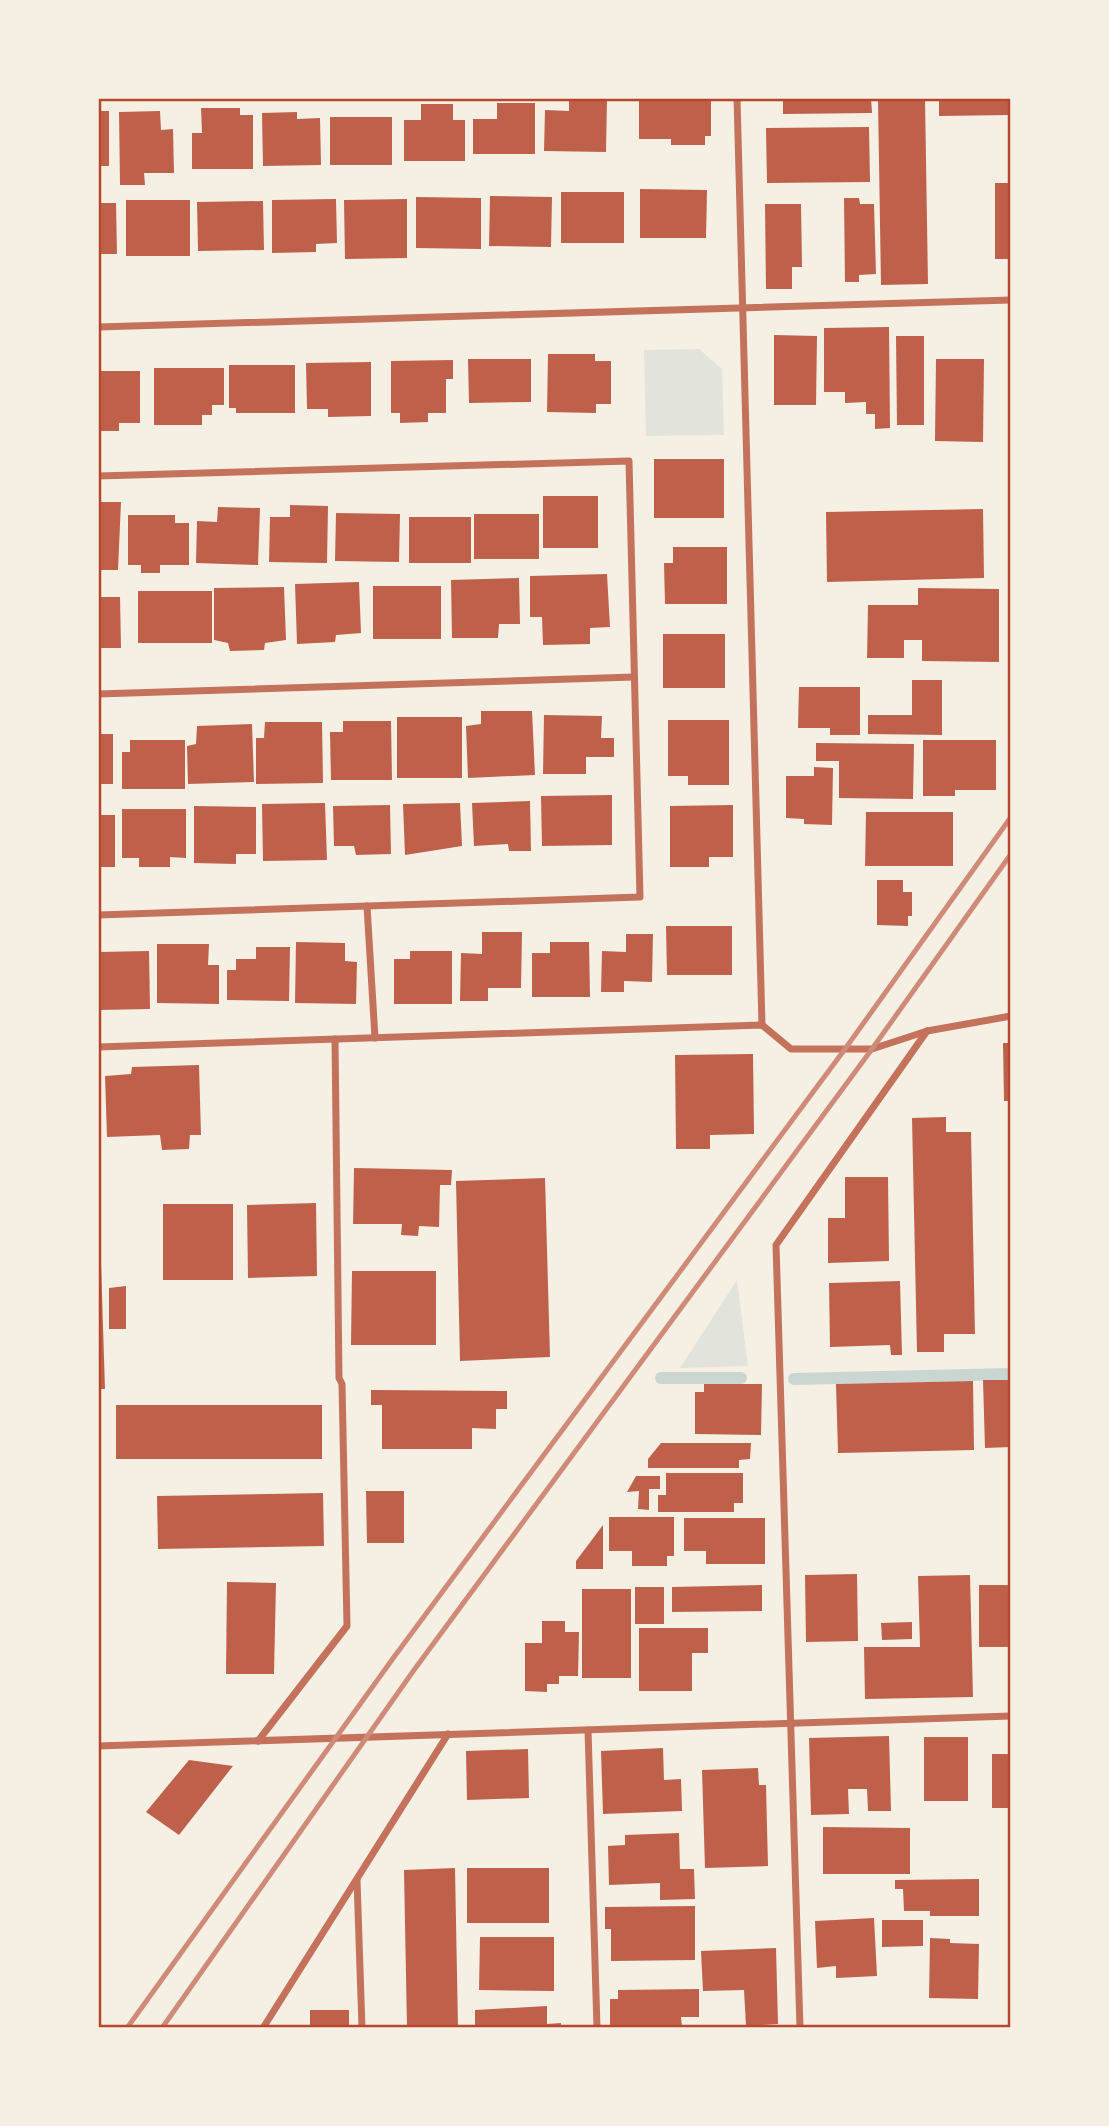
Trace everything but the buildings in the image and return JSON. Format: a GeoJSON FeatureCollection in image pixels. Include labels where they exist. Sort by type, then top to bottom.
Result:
{"type":"FeatureCollection","features":[{"type":"Feature","properties":{"kind":"street"},"geometry":{"type":"LineString","coordinates":[[737,98],[762,1025]]}},
{"type":"Feature","properties":{"kind":"street"},"geometry":{"type":"LineString","coordinates":[[98,327],[1011,300]]}},
{"type":"Feature","properties":{"kind":"street"},"geometry":{"type":"LineString","coordinates":[[98,476],[629,461],[640,897],[98,915]]}},
{"type":"Feature","properties":{"kind":"street"},"geometry":{"type":"LineString","coordinates":[[98,694],[634,677]]}},
{"type":"Feature","properties":{"kind":"street"},"geometry":{"type":"LineString","coordinates":[[367,906],[375,1038]]}},
{"type":"Feature","properties":{"kind":"street"},"geometry":{"type":"LineString","coordinates":[[98,1047],[762,1025],[791,1049],[872,1049],[927,1031],[1011,1016]]}},
{"type":"Feature","properties":{"kind":"street"},"geometry":{"type":"LineString","coordinates":[[800,2028],[776,1245],[927,1031]]}},
{"type":"Feature","properties":{"kind":"street"},"geometry":{"type":"LineString","coordinates":[[258,1741],[347,1626],[342,1384],[339,1378],[335,1039]]}},
{"type":"Feature","properties":{"kind":"street"},"geometry":{"type":"LineString","coordinates":[[98,1746],[1011,1716]]}},
{"type":"Feature","properties":{"kind":"street"},"geometry":{"type":"LineString","coordinates":[[588,1731],[597,2028]]}},
{"type":"Feature","properties":{"kind":"street"},"geometry":{"type":"LineString","coordinates":[[263,2028],[448,1734]]}},
{"type":"Feature","properties":{"kind":"street"},"geometry":{"type":"LineString","coordinates":[[357,1879],[362,2028]]}},
{"type":"Feature","properties":{"kind":"shaded area"},"geometry":{"type":"Polygon","coordinates":[[[699,349],[722,369],[724,435],[646,436],[644,350],[699,349]]]}},
{"type":"Feature","properties":{"kind":"shaded area"},"geometry":{"type":"Polygon","coordinates":[[[737,1280],[748,1366],[680,1368],[737,1280]]]}},
{"type":"Feature","properties":{"kind":"waterway"},"geometry":{"type":"LineString","coordinates":[[794,1379],[1011,1374]]}},
{"type":"Feature","properties":{"kind":"waterway"},"geometry":{"type":"LineString","coordinates":[[661,1378],[741,1378]]}},
{"type":"Feature","properties":{"kind":"railway"},"geometry":{"type":"LineString","coordinates":[[127,2028],[394,1657],[845,1049],[1011,817]]}},
{"type":"Feature","properties":{"kind":"railway"},"geometry":{"type":"LineString","coordinates":[[162,2028],[414,1670],[872,1049],[1011,854]]}}]}
